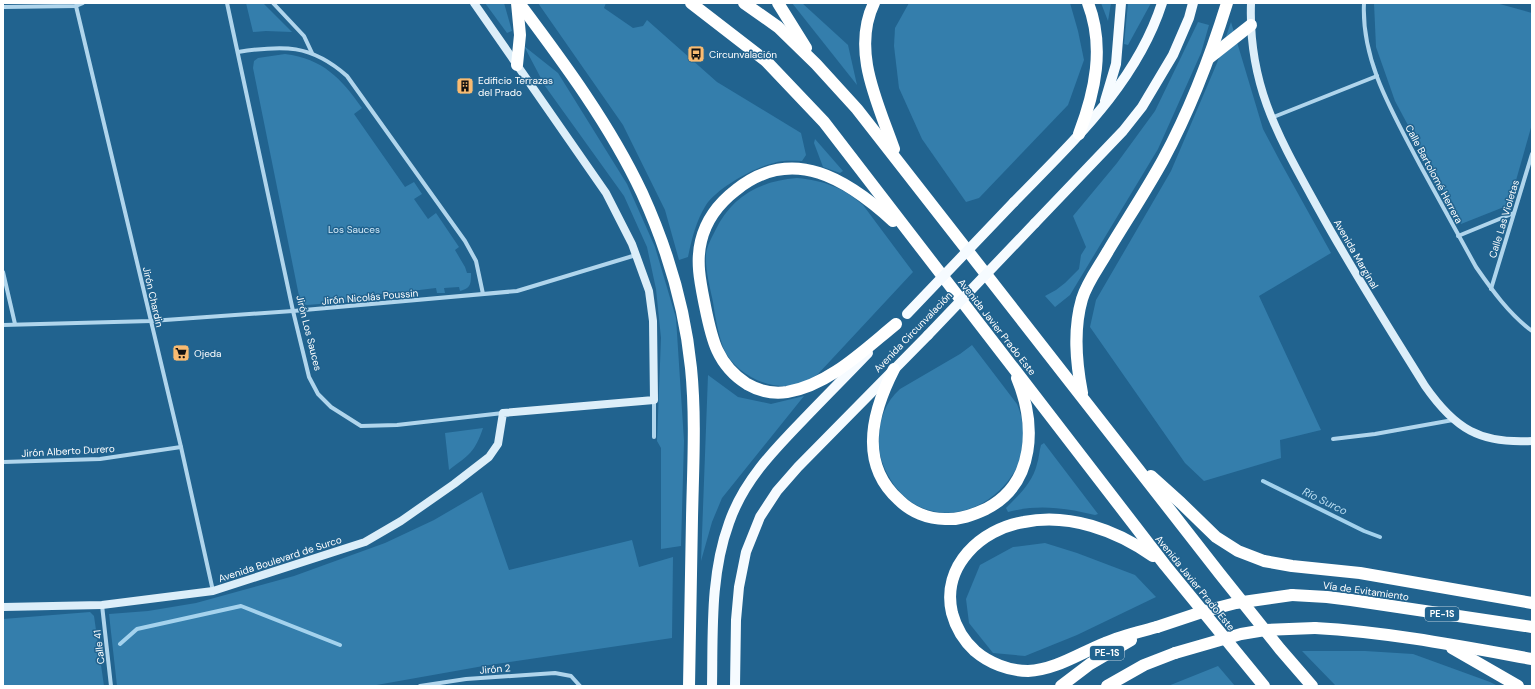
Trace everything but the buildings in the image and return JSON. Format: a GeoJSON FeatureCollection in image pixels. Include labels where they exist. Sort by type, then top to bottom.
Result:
{"type":"FeatureCollection","features":[{"type":"Feature","properties":{"kind":"highway"},"geometry":{"type":"LineString","coordinates":[[517,65],[520,35],[518,3]]}},
{"type":"Feature","properties":{"kind":"highway"},"geometry":{"type":"LineString","coordinates":[[518,3],[558,54],[621,153],[642,193],[664,248],[678,297],[691,368],[694,415],[689,686]]}},
{"type":"Feature","properties":{"kind":"highway","name":"Avenida Javier Prado Este"},"geometry":{"type":"LineString","coordinates":[[691,3],[766,62],[788,83],[824,122],[1165,565],[1246,666],[1264,686]]}},
{"type":"Feature","properties":{"kind":"highway"},"geometry":{"type":"LineString","coordinates":[[744,3],[778,27],[816,64],[857,109],[898,159],[1134,464],[1275,643],[1312,686]]}},
{"type":"Feature","properties":{"kind":"highway"},"geometry":{"type":"LineString","coordinates":[[778,3],[816,64]]}},
{"type":"Feature","properties":{"kind":"highway"},"geometry":{"type":"LineString","coordinates":[[874,3],[869,19],[865,42],[868,71],[871,84],[898,159]]}},
{"type":"Feature","properties":{"kind":"highway"},"geometry":{"type":"LineString","coordinates":[[1079,134],[1088,110],[1096,72],[1097,36],[1095,23],[1088,3]]}},
{"type":"Feature","properties":{"kind":"highway"},"geometry":{"type":"LineString","coordinates":[[1082,396],[1077,357],[1077,338],[1082,298],[1098,268],[1171,145],[1186,116],[1209,58],[1227,3]]}},
{"type":"Feature","properties":{"kind":"highway"},"geometry":{"type":"LineString","coordinates":[[1209,58],[1251,25]]}},
{"type":"Feature","properties":{"kind":"highway"},"geometry":{"type":"LineString","coordinates":[[896,324],[851,360],[822,380],[802,388],[786,392],[777,393],[759,390],[734,375],[723,362],[716,349],[705,306],[698,264],[700,242],[706,225],[717,207],[740,186],[757,176],[767,173],[778,170],[798,169],[828,176],[849,186],[875,204],[916,241]]}},
{"type":"Feature","properties":{"kind":"highway"},"geometry":{"type":"LineString","coordinates":[[894,369],[880,400],[874,424],[873,443],[877,469],[885,484],[902,503],[918,513],[946,519],[966,517],[990,506],[1005,495],[1019,477],[1028,449],[1029,423],[1022,392],[1011,364]]}},
{"type":"Feature","properties":{"kind":"highway"},"geometry":{"type":"LineString","coordinates":[[1134,464],[1181,503],[1216,537],[1238,551],[1264,561],[1292,566],[1360,573],[1532,603]]}},
{"type":"Feature","properties":{"kind":"highway"},"geometry":{"type":"LineString","coordinates":[[1157,627],[1111,640],[1057,664],[1028,671],[1015,670],[987,660],[969,646],[957,626],[951,605],[951,585],[959,564],[975,544],[1002,528],[1012,524],[1034,520],[1074,522],[1097,527],[1134,544],[1165,565]]}},
{"type":"Feature","properties":{"kind":"highway","name":"Vía de Evitamiento"},"geometry":{"type":"LineString","coordinates":[[1157,627],[1231,604],[1263,598],[1292,595],[1333,598],[1532,626]]}},
{"type":"Feature","properties":{"kind":"highway","name":"PE-1S"},"geometry":{"type":"LineString","coordinates":[[1061,686],[1090,664],[1111,651],[1157,627]]}},
{"type":"Feature","properties":{"kind":"highway","name":"PE-1S"},"geometry":{"type":"LineString","coordinates":[[1107,686],[1128,673],[1174,653],[1240,634],[1284,629],[1343,629],[1442,642],[1532,659]]}},
{"type":"Feature","properties":{"kind":"highway"},"geometry":{"type":"LineString","coordinates":[[1442,642],[1518,686]]}},
{"type":"Feature","properties":{"kind":"highway"},"geometry":{"type":"LineString","coordinates":[[1246,666],[1253,686]]}},
{"type":"Feature","properties":{"kind":"highway"},"geometry":{"type":"LineString","coordinates":[[1117,686],[1128,673]]}},
{"type":"Feature","properties":{"kind":"main road"},"geometry":{"type":"LineString","coordinates":[[1103,107],[1116,64],[1121,3]]}},
{"type":"Feature","properties":{"kind":"main road","name":"Avenida Circunvalación"},"geometry":{"type":"LineString","coordinates":[[712,686],[714,610],[719,562],[728,524],[751,478],[769,455],[907,314],[1103,107],[1118,89],[1142,52],[1158,16],[1162,3]]}},
{"type":"Feature","properties":{"kind":"main road","name":"Avenida Circunvalación"},"geometry":{"type":"LineString","coordinates":[[735,686],[738,587],[746,552],[760,517],[769,503],[787,480],[1123,131],[1142,106],[1173,55],[1193,3]]}},
{"type":"Feature","properties":{"kind":"street"},"geometry":{"type":"LineString","coordinates":[[3,7],[76,6],[83,3]]}},
{"type":"Feature","properties":{"kind":"street","name":"Jirón Los Sauces"},"geometry":{"type":"LineString","coordinates":[[228,3],[293,311],[309,377],[318,394],[331,407],[361,426],[397,425],[503,413],[654,400]]}},
{"type":"Feature","properties":{"kind":"street"},"geometry":{"type":"LineString","coordinates":[[273,3],[304,36],[312,53]]}},
{"type":"Feature","properties":{"kind":"street"},"geometry":{"type":"LineString","coordinates":[[474,3],[606,192],[637,255],[649,291],[653,321],[654,437]]}},
{"type":"Feature","properties":{"kind":"street","name":"Avenida Marginal"},"geometry":{"type":"LineString","coordinates":[[1251,3],[1252,42],[1256,71],[1271,118],[1289,155],[1350,266],[1425,386],[1437,403],[1453,420],[1472,433],[1494,440],[1513,442],[1532,441]]}},
{"type":"Feature","properties":{"kind":"street","name":"Calle Bartolomé Herrera"},"geometry":{"type":"LineString","coordinates":[[1364,3],[1364,16],[1370,59],[1387,102],[1476,267],[1491,289],[1519,322],[1532,331]]}},
{"type":"Feature","properties":{"kind":"street","name":"Jirón Chardin"},"geometry":{"type":"LineString","coordinates":[[76,6],[181,447],[213,591]]}},
{"type":"Feature","properties":{"kind":"street"},"geometry":{"type":"LineString","coordinates":[[238,52],[281,47],[297,49],[312,53],[334,65],[347,76],[412,165],[464,241],[476,261],[484,294]]}},
{"type":"Feature","properties":{"kind":"street"},"geometry":{"type":"LineString","coordinates":[[1271,118],[1377,76]]}},
{"type":"Feature","properties":{"kind":"street","name":"Calle Las Violetas"},"geometry":{"type":"LineString","coordinates":[[1491,289],[1532,154]]}},
{"type":"Feature","properties":{"kind":"street"},"geometry":{"type":"LineString","coordinates":[[1458,236],[1514,213]]}},
{"type":"Feature","properties":{"kind":"street","name":"Jirón Nicolás Poussin"},"geometry":{"type":"LineString","coordinates":[[3,325],[150,321],[293,311],[517,291],[637,255]]}},
{"type":"Feature","properties":{"kind":"street"},"geometry":{"type":"LineString","coordinates":[[3,272],[15,324]]}},
{"type":"Feature","properties":{"kind":"street","name":"Avenida Boulevard de Surco"},"geometry":{"type":"LineString","coordinates":[[3,607],[102,605],[213,591],[365,542],[400,521],[454,484],[489,457],[498,444],[503,413]]}},
{"type":"Feature","properties":{"kind":"street"},"geometry":{"type":"LineString","coordinates":[[1333,438],[1375,434],[1453,420]]}},
{"type":"Feature","properties":{"kind":"street","name":"Jirón Alberto Durero"},"geometry":{"type":"LineString","coordinates":[[3,462],[100,459],[181,447]]}},
{"type":"Feature","properties":{"kind":"street","name":"Calle 41"},"geometry":{"type":"LineString","coordinates":[[102,605],[112,686]]}},
{"type":"Feature","properties":{"kind":"street","name":"Jirón 2"},"geometry":{"type":"LineString","coordinates":[[420,686],[466,679],[538,673],[555,673],[571,676],[580,686]]}},
{"type":"Feature","properties":{"kind":"green space"},"geometry":{"type":"Polygon","coordinates":[[[246,3],[263,3],[292,32],[253,32],[246,3]]]}},
{"type":"Feature","properties":{"kind":"green space"},"geometry":{"type":"Polygon","coordinates":[[[485,3],[504,3],[512,31],[507,33],[485,3]]]}},
{"type":"Feature","properties":{"kind":"green space"},"geometry":{"type":"Polygon","coordinates":[[[538,3],[606,3],[604,8],[633,28],[643,26],[647,20],[717,82],[801,133],[806,155],[802,161],[780,161],[757,169],[727,185],[711,198],[697,223],[688,257],[679,260],[665,210],[623,125],[538,3]]]}},
{"type":"Feature","properties":{"kind":"green space"},"geometry":{"type":"Polygon","coordinates":[[[792,3],[802,3],[848,45],[857,85],[792,3]]]}},
{"type":"Feature","properties":{"kind":"green space"},"geometry":{"type":"Polygon","coordinates":[[[909,3],[1070,3],[1084,60],[1068,105],[979,198],[966,202],[922,139],[899,88],[894,46],[895,28],[909,3]]]}},
{"type":"Feature","properties":{"kind":"green space"},"geometry":{"type":"Polygon","coordinates":[[[1101,3],[1111,3],[1108,21],[1101,3]]]}},
{"type":"Feature","properties":{"kind":"green space"},"geometry":{"type":"Polygon","coordinates":[[[1128,3],[1151,3],[1128,45],[1124,44],[1128,3]]]}},
{"type":"Feature","properties":{"kind":"green space"},"geometry":{"type":"Polygon","coordinates":[[[1374,3],[1496,3],[1532,13],[1532,124],[1509,205],[1461,224],[1395,101],[1376,47],[1374,3]]]}},
{"type":"Feature","properties":{"kind":"green space"},"geometry":{"type":"Polygon","coordinates":[[[1198,22],[1209,25],[1201,53],[1158,149],[1070,295],[1055,307],[1045,296],[1065,283],[1079,269],[1081,255],[1086,247],[1073,216],[1117,163],[1155,111],[1198,22]]]}},
{"type":"Feature","properties":{"kind":"green space"},"geometry":{"type":"Polygon","coordinates":[[[1231,22],[1263,129],[1331,253],[1259,296],[1321,430],[1280,440],[1281,458],[1204,481],[1185,463],[1090,327],[1096,300],[1171,171],[1217,63],[1231,22]]]}},
{"type":"Feature","properties":{"kind":"green space"},"geometry":{"type":"Polygon","coordinates":[[[524,46],[558,73],[627,184],[655,247],[676,318],[684,441],[681,546],[661,549],[661,448],[657,441],[661,338],[656,289],[647,247],[624,196],[545,86],[524,46]]]}},
{"type":"Feature","properties":{"kind":"green space","name":"Los Sauces"},"geometry":{"type":"Polygon","coordinates":[[[285,54],[310,60],[321,65],[338,79],[354,97],[362,108],[354,114],[405,187],[414,182],[422,194],[414,199],[428,219],[436,213],[459,247],[455,250],[467,273],[471,273],[470,285],[468,287],[460,291],[459,287],[444,288],[445,293],[437,293],[436,288],[411,291],[411,296],[403,297],[402,292],[356,296],[357,301],[307,305],[302,304],[300,301],[253,68],[254,61],[258,58],[285,54]]]}},
{"type":"Feature","properties":{"kind":"green space"},"geometry":{"type":"Polygon","coordinates":[[[815,139],[843,171],[840,173],[823,167],[814,143],[815,139]]]}},
{"type":"Feature","properties":{"kind":"green space"},"geometry":{"type":"Polygon","coordinates":[[[797,178],[833,186],[848,194],[863,205],[913,272],[818,374],[802,383],[791,386],[779,386],[756,380],[746,374],[736,366],[723,347],[717,325],[707,272],[706,254],[709,242],[722,219],[738,200],[759,187],[770,183],[797,178]]]}},
{"type":"Feature","properties":{"kind":"green space"},"geometry":{"type":"Polygon","coordinates":[[[972,345],[1017,404],[1023,430],[1021,457],[1014,473],[1008,481],[996,494],[982,503],[967,510],[951,513],[935,512],[920,507],[906,498],[894,485],[881,458],[879,446],[880,426],[884,412],[890,400],[900,389],[960,354],[972,345]]]}},
{"type":"Feature","properties":{"kind":"green space"},"geometry":{"type":"Polygon","coordinates":[[[708,375],[738,397],[771,404],[804,396],[722,498],[712,522],[701,561],[708,375]]]}},
{"type":"Feature","properties":{"kind":"green space"},"geometry":{"type":"Polygon","coordinates":[[[483,428],[474,448],[449,470],[445,433],[483,428]]]}},
{"type":"Feature","properties":{"kind":"green space"},"geometry":{"type":"Polygon","coordinates":[[[1044,443],[1098,514],[1095,515],[1073,510],[1052,508],[1030,508],[1008,512],[1006,508],[1029,483],[1038,462],[1041,445],[1044,443]]]}},
{"type":"Feature","properties":{"kind":"green space"},"geometry":{"type":"Polygon","coordinates":[[[482,492],[509,570],[632,540],[639,567],[673,557],[672,638],[489,665],[371,686],[117,686],[109,614],[148,611],[196,603],[294,576],[385,543],[434,520],[482,492]]]}},
{"type":"Feature","properties":{"kind":"green space"},"geometry":{"type":"Polygon","coordinates":[[[1045,543],[1077,553],[1135,575],[1156,597],[1077,635],[1025,656],[993,653],[969,623],[966,599],[980,565],[1013,547],[1045,543]]]}},
{"type":"Feature","properties":{"kind":"green space"},"geometry":{"type":"Polygon","coordinates":[[[90,612],[94,616],[104,686],[3,686],[3,619],[90,612]]]}},
{"type":"Feature","properties":{"kind":"green space"},"geometry":{"type":"Polygon","coordinates":[[[1302,651],[1365,651],[1413,654],[1498,686],[1336,686],[1302,651]]]}},
{"type":"Feature","properties":{"kind":"green space"},"geometry":{"type":"Polygon","coordinates":[[[1218,666],[1235,686],[1168,686],[1218,666]]]}},
{"type":"Feature","properties":{"kind":"waterway","name":"Río Surco"},"geometry":{"type":"LineString","coordinates":[[1263,481],[1364,531],[1380,537]]}},
{"type":"Feature","properties":{"kind":"waterway"},"geometry":{"type":"LineString","coordinates":[[120,644],[137,629],[241,606],[340,645]]}},
{"type":"Feature","properties":{"kind":"place","name":"Circunvalación"},"geometry":{"type":"Point","coordinates":[696,54]}},
{"type":"Feature","properties":{"kind":"place","name":"Edificio Terrazas del Prado"},"geometry":{"type":"Point","coordinates":[465,86]}},
{"type":"Feature","properties":{"kind":"place","name":"Ojeda"},"geometry":{"type":"Point","coordinates":[181,353]}}]}
